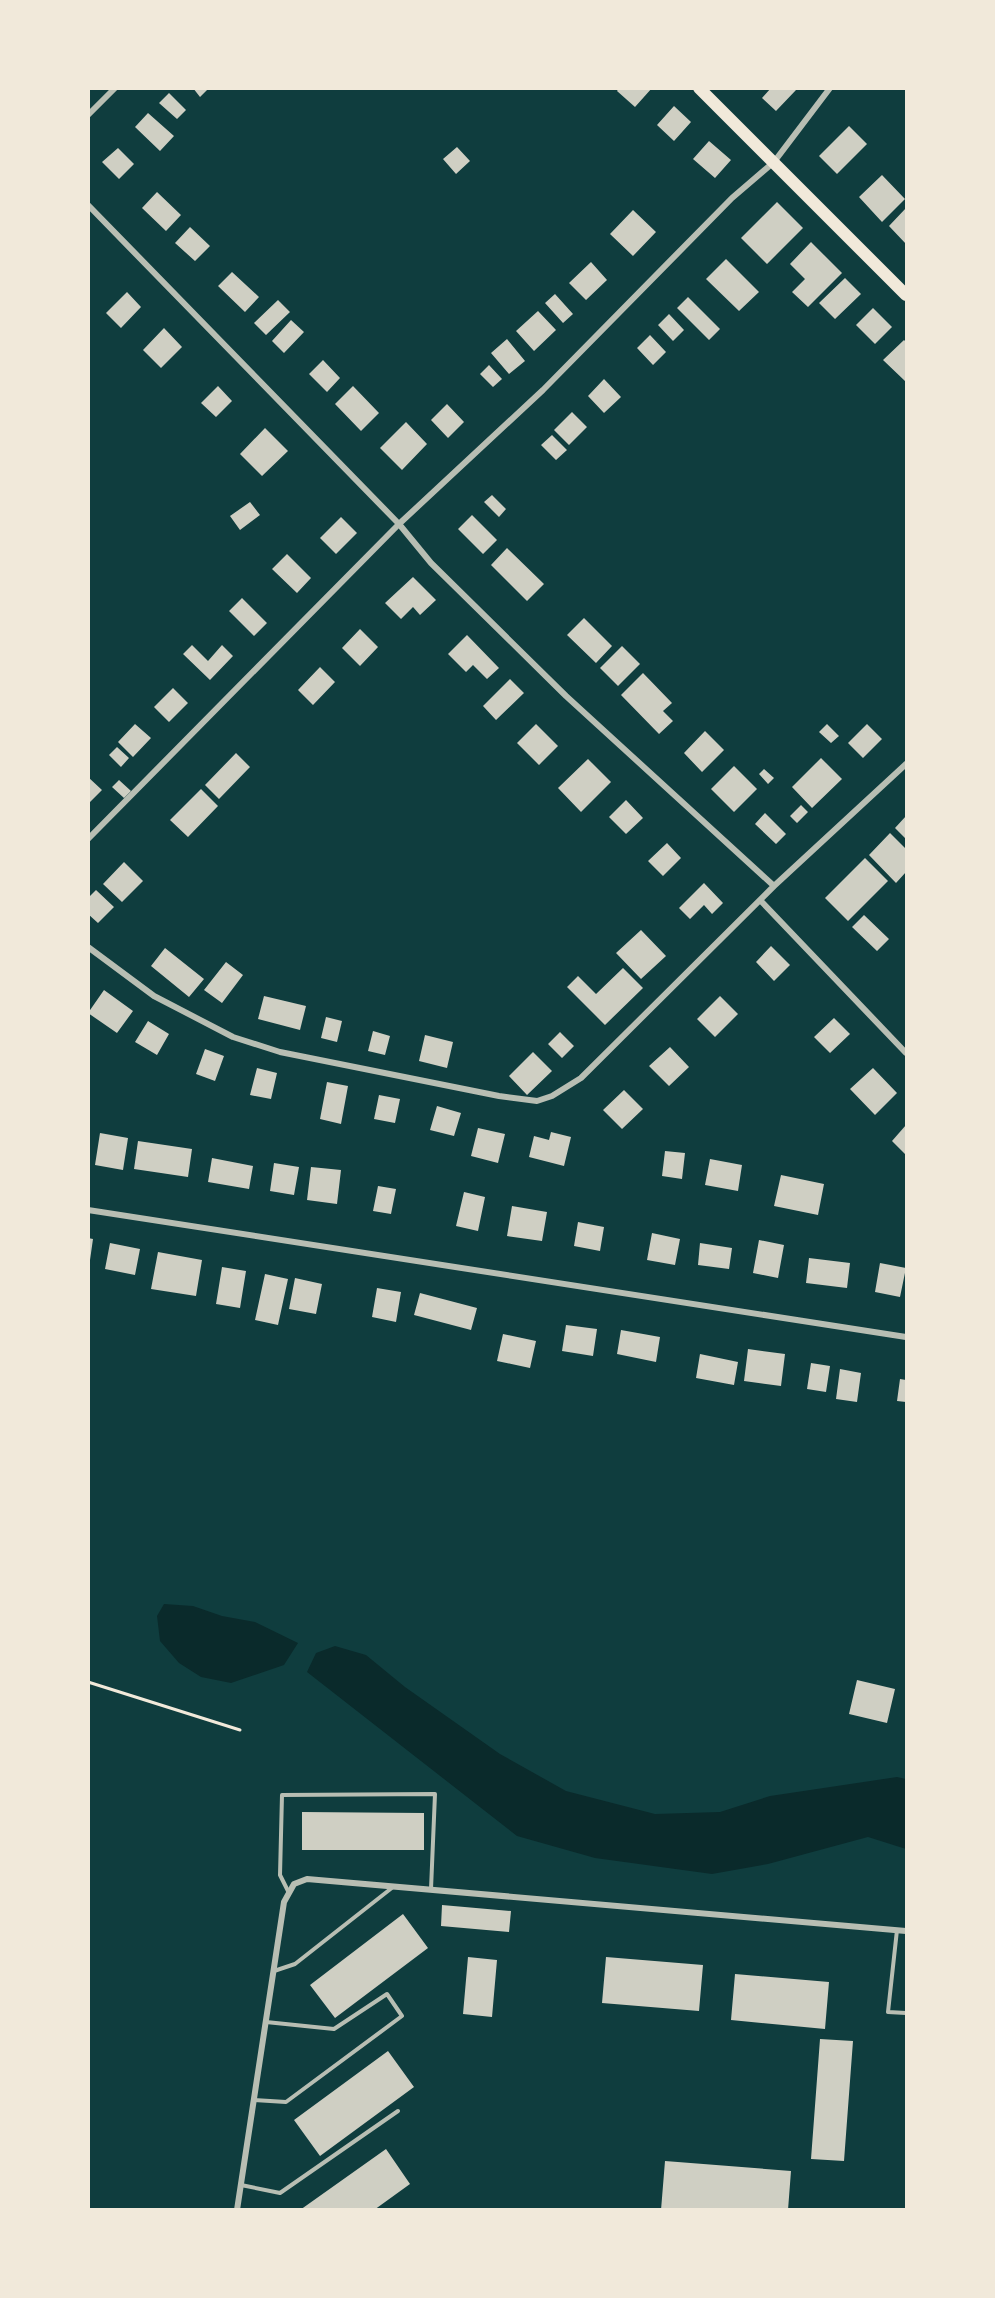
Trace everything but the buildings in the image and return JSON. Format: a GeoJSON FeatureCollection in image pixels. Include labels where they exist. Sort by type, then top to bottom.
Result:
{"type":"FeatureCollection","features":[{"type":"Feature","properties":{"kind":"main road"},"geometry":{"type":"LineString","coordinates":[[699,88],[906,295]]}},
{"type":"Feature","properties":{"kind":"street"},"geometry":{"type":"LineString","coordinates":[[88,115],[115,88]]}},
{"type":"Feature","properties":{"kind":"street"},"geometry":{"type":"LineString","coordinates":[[88,839],[399,524],[543,390],[732,198],[774,162],[830,88]]}},
{"type":"Feature","properties":{"kind":"street"},"geometry":{"type":"LineString","coordinates":[[88,205],[399,524],[431,563],[566,696],[774,886]]}},
{"type":"Feature","properties":{"kind":"street"},"geometry":{"type":"LineString","coordinates":[[88,947],[154,996],[233,1037],[280,1052],[499,1096],[537,1101],[552,1096],[581,1078],[774,886],[906,764]]}},
{"type":"Feature","properties":{"kind":"street"},"geometry":{"type":"LineString","coordinates":[[760,900],[906,1053]]}},
{"type":"Feature","properties":{"kind":"street"},"geometry":{"type":"LineString","coordinates":[[88,1210],[906,1337]]}},
{"type":"Feature","properties":{"kind":"street"},"geometry":{"type":"LineString","coordinates":[[237,2210],[273,1971],[288,1891],[294,1884],[307,1879],[906,1930]]}},
{"type":"Feature","properties":{"kind":"lane"},"geometry":{"type":"LineString","coordinates":[[288,1891],[280,1875],[282,1795],[435,1794],[431,1890]]}},
{"type":"Feature","properties":{"kind":"lane"},"geometry":{"type":"LineString","coordinates":[[273,1971],[295,1964],[393,1887]]}},
{"type":"Feature","properties":{"kind":"lane"},"geometry":{"type":"LineString","coordinates":[[897,1930],[888,2012],[906,2013]]}},
{"type":"Feature","properties":{"kind":"lane"},"geometry":{"type":"LineString","coordinates":[[253,2100],[286,2102],[402,2016],[387,1994],[334,2028],[265,2022]]}},
{"type":"Feature","properties":{"kind":"lane"},"geometry":{"type":"LineString","coordinates":[[240,2185],[280,2193],[398,2111]]}},
{"type":"Feature","properties":{"kind":"path"},"geometry":{"type":"LineString","coordinates":[[88,1682],[240,1730]]}},
{"type":"Feature","properties":{"kind":"water"},"geometry":{"type":"Polygon","coordinates":[[[164,1604],[193,1606],[222,1616],[255,1622],[298,1643],[284,1665],[231,1683],[201,1677],[179,1663],[160,1641],[157,1616],[164,1604]]]}},
{"type":"Feature","properties":{"kind":"water"},"geometry":{"type":"Polygon","coordinates":[[[335,1646],[366,1655],[405,1687],[500,1754],[566,1791],[655,1814],[720,1812],[770,1796],[897,1777],[906,1779],[906,1849],[868,1837],[768,1864],[712,1874],[595,1858],[517,1836],[307,1672],[316,1653],[335,1646]]]}}]}
